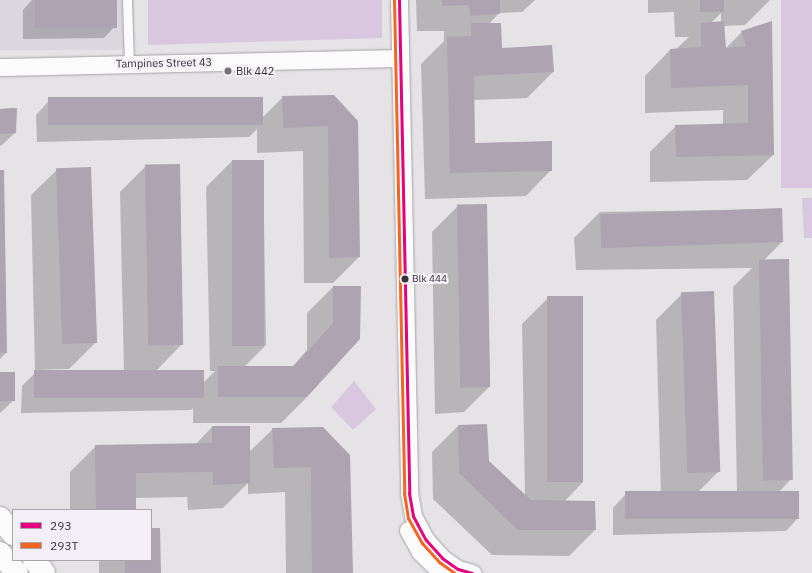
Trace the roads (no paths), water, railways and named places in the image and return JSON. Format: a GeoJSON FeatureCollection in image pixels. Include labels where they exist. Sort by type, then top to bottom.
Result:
{"type":"FeatureCollection","features":[{"type":"Feature","properties":{"kind":"main road"},"geometry":{"type":"LineString","coordinates":[[0,518],[12,533]]}},
{"type":"Feature","properties":{"kind":"main road"},"geometry":{"type":"LineString","coordinates":[[0,553],[17,573]]}},
{"type":"Feature","properties":{"kind":"main road"},"geometry":{"type":"LineString","coordinates":[[35,561],[44,573]]}},
{"type":"Feature","properties":{"kind":"street"},"geometry":{"type":"LineString","coordinates":[[393,0],[397,58],[410,504],[416,523],[434,549],[458,569],[472,573]]}},
{"type":"Feature","properties":{"kind":"street"},"geometry":{"type":"LineString","coordinates":[[399,0],[397,58],[401,502],[409,534],[420,552],[442,573]]}},
{"type":"Feature","properties":{"kind":"street","name":"Tampines Street 43"},"geometry":{"type":"LineString","coordinates":[[0,67],[397,58]]}},
{"type":"Feature","properties":{"kind":"lane"},"geometry":{"type":"LineString","coordinates":[[127,0],[129,64]]}},
{"type":"Feature","properties":{"kind":"place","name":"Blk 442"},"geometry":{"type":"Point","coordinates":[228,71]}},
{"type":"Feature","properties":{"kind":"place","name":"Blk 444"},"geometry":{"type":"Point","coordinates":[405,279]}}]}
